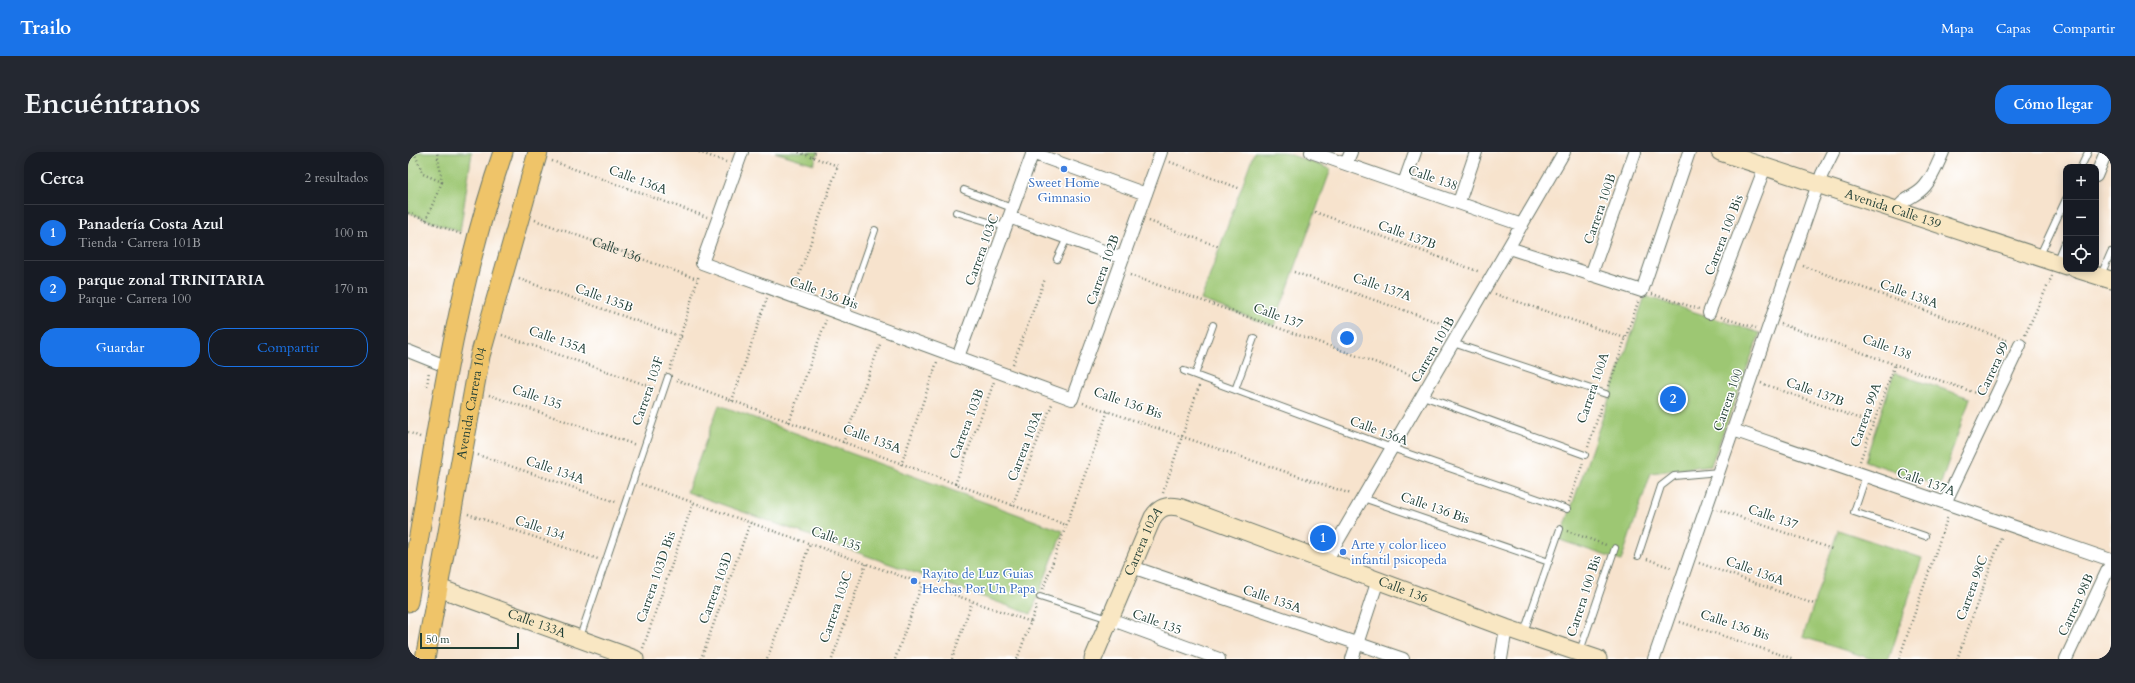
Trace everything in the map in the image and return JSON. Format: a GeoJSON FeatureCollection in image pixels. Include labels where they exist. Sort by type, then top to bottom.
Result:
{"type":"FeatureCollection","features":[{"type":"Feature","properties":{"kind":"main road"},"geometry":{"type":"LineString","coordinates":[[408,602],[458,311],[476,240],[503,152]]}},
{"type":"Feature","properties":{"kind":"main road","name":"Avenida Carrera 104"},"geometry":{"type":"LineString","coordinates":[[425,659],[439,588],[495,333],[548,158]]}},
{"type":"Feature","properties":{"kind":"street"},"geometry":{"type":"LineString","coordinates":[[702,263],[742,152]]}},
{"type":"Feature","properties":{"kind":"street"},"geometry":{"type":"LineString","coordinates":[[1032,152],[1146,194]]}},
{"type":"Feature","properties":{"kind":"street","name":"Carrera 103C"},"geometry":{"type":"LineString","coordinates":[[958,357],[1032,152]]}},
{"type":"Feature","properties":{"kind":"street","name":"Calle 138"},"geometry":{"type":"LineString","coordinates":[[1311,152],[1522,224]]}},
{"type":"Feature","properties":{"kind":"street"},"geometry":{"type":"LineString","coordinates":[[1346,164],[1351,152]]}},
{"type":"Feature","properties":{"kind":"street"},"geometry":{"type":"LineString","coordinates":[[1404,183],[1415,152]]}},
{"type":"Feature","properties":{"kind":"street"},"geometry":{"type":"LineString","coordinates":[[1459,202],[1476,152]]}},
{"type":"Feature","properties":{"kind":"street","name":"Carrera 101B"},"geometry":{"type":"LineString","coordinates":[[1326,561],[1564,152]]}},
{"type":"Feature","properties":{"kind":"street","name":"Carrera 100B"},"geometry":{"type":"LineString","coordinates":[[1591,275],[1635,152]]}},
{"type":"Feature","properties":{"kind":"street"},"geometry":{"type":"LineString","coordinates":[[1509,248],[1642,291],[1689,152]]}},
{"type":"Feature","properties":{"kind":"street","name":"Carrera 100"},"geometry":{"type":"LineString","coordinates":[[1654,659],[1818,184],[1833,152]]}},
{"type":"Feature","properties":{"kind":"street"},"geometry":{"type":"LineString","coordinates":[[1897,210],[1902,201],[1917,194],[1926,185],[1943,152]]}},
{"type":"Feature","properties":{"kind":"street"},"geometry":{"type":"LineString","coordinates":[[2099,169],[2106,152]]}},
{"type":"Feature","properties":{"kind":"street","name":"Avenida Calle 139"},"geometry":{"type":"LineString","coordinates":[[1725,153],[2062,264]]}},
{"type":"Feature","properties":{"kind":"street","name":"Carrera 102B"},"geometry":{"type":"LineString","coordinates":[[1072,398],[1160,155]]}},
{"type":"Feature","properties":{"kind":"street","name":"Carrera 100 Bis"},"geometry":{"type":"LineString","coordinates":[[1708,312],[1766,167]]}},
{"type":"Feature","properties":{"kind":"street"},"geometry":{"type":"LineString","coordinates":[[1009,217],[1123,258]]}},
{"type":"Feature","properties":{"kind":"street","name":"Calle 136 Bis"},"geometry":{"type":"LineString","coordinates":[[702,263],[1072,398]]}},
{"type":"Feature","properties":{"kind":"street"},"geometry":{"type":"LineString","coordinates":[[2085,272],[2106,279]]}},
{"type":"Feature","properties":{"kind":"street","name":"Carrera 99"},"geometry":{"type":"LineString","coordinates":[[1948,504],[2020,345]]}},
{"type":"Feature","properties":{"kind":"street"},"geometry":{"type":"LineString","coordinates":[[408,351],[448,367]]}},
{"type":"Feature","properties":{"kind":"street","name":"Calle 137A"},"geometry":{"type":"LineString","coordinates":[[1733,430],[2006,524],[2111,562]]}},
{"type":"Feature","properties":{"kind":"street","name":"Calle 136"},"geometry":{"type":"LineString","coordinates":[[1162,507],[1176,506],[1506,628],[1598,659]]}},
{"type":"Feature","properties":{"kind":"street","name":"Carrera 102A"},"geometry":{"type":"LineString","coordinates":[[1093,659],[1153,517],[1162,507]]}},
{"type":"Feature","properties":{"kind":"street","name":"Carrera 98B"},"geometry":{"type":"LineString","coordinates":[[2066,659],[2111,562]]}},
{"type":"Feature","properties":{"kind":"street","name":"Calle 135A"},"geometry":{"type":"LineString","coordinates":[[1132,567],[1403,659]]}},
{"type":"Feature","properties":{"kind":"street"},"geometry":{"type":"LineString","coordinates":[[1352,659],[1378,580]]}},
{"type":"Feature","properties":{"kind":"street","name":"Calle 133A"},"geometry":{"type":"LineString","coordinates":[[439,588],[579,639],[608,652],[638,655]]}},
{"type":"Feature","properties":{"kind":"street","name":"Calle 135"},"geometry":{"type":"LineString","coordinates":[[1110,619],[1219,659]]}},
{"type":"Feature","properties":{"kind":"street"},"geometry":{"type":"LineString","coordinates":[[1501,659],[1506,628]]}},
{"type":"Feature","properties":{"kind":"lane"},"geometry":{"type":"LineString","coordinates":[[2082,164],[2088,152]]}},
{"type":"Feature","properties":{"kind":"lane"},"geometry":{"type":"LineString","coordinates":[[964,190],[1009,217]]}},
{"type":"Feature","properties":{"kind":"lane"},"geometry":{"type":"LineString","coordinates":[[2039,257],[2066,200]]}},
{"type":"Feature","properties":{"kind":"lane"},"geometry":{"type":"LineString","coordinates":[[956,212],[1009,217]]}},
{"type":"Feature","properties":{"kind":"lane"},"geometry":{"type":"LineString","coordinates":[[845,316],[875,230]]}},
{"type":"Feature","properties":{"kind":"lane"},"geometry":{"type":"LineString","coordinates":[[1058,259],[1067,238]]}},
{"type":"Feature","properties":{"kind":"lane"},"geometry":{"type":"LineString","coordinates":[[2106,279],[2111,252]]}},
{"type":"Feature","properties":{"kind":"lane"},"geometry":{"type":"LineString","coordinates":[[1194,375],[1213,325]]}},
{"type":"Feature","properties":{"kind":"lane"},"geometry":{"type":"LineString","coordinates":[[1235,390],[1254,338]]}},
{"type":"Feature","properties":{"kind":"lane"},"geometry":{"type":"LineString","coordinates":[[1453,343],[1606,394]]}},
{"type":"Feature","properties":{"kind":"lane","name":"Calle 136A"},"geometry":{"type":"LineString","coordinates":[[1184,371],[1392,448],[1567,509]]}},
{"type":"Feature","properties":{"kind":"lane","name":"Carrera 103F"},"geometry":{"type":"LineString","coordinates":[[579,639],[668,377]]}},
{"type":"Feature","properties":{"kind":"lane"},"geometry":{"type":"LineString","coordinates":[[1423,396],[1585,455]]}},
{"type":"Feature","properties":{"kind":"lane"},"geometry":{"type":"LineString","coordinates":[[1638,556],[1661,486],[1674,476],[1719,472]]}},
{"type":"Feature","properties":{"kind":"lane"},"geometry":{"type":"LineString","coordinates":[[1861,474],[1854,512],[1926,536]]}},
{"type":"Feature","properties":{"kind":"lane","name":"Calle 136 Bis"},"geometry":{"type":"LineString","coordinates":[[1363,498],[1548,562]]}},
{"type":"Feature","properties":{"kind":"lane"},"geometry":{"type":"LineString","coordinates":[[1524,634],[1560,529]]}},
{"type":"Feature","properties":{"kind":"lane","name":"Carrera 100 Bis"},"geometry":{"type":"LineString","coordinates":[[1580,653],[1614,548]]}},
{"type":"Feature","properties":{"kind":"lane","name":"Calle 135"},"geometry":{"type":"LineString","coordinates":[[1040,597],[1110,619]]}},
{"type":"Feature","properties":{"kind":"path"},"geometry":{"type":"LineString","coordinates":[[414,152],[423,174],[442,182]]}},
{"type":"Feature","properties":{"kind":"path"},"geometry":{"type":"LineString","coordinates":[[426,220],[442,182],[437,152]]}},
{"type":"Feature","properties":{"kind":"path"},"geometry":{"type":"LineString","coordinates":[[699,152],[737,166]]}},
{"type":"Feature","properties":{"kind":"path"},"geometry":{"type":"LineString","coordinates":[[791,296],[838,166],[798,152]]}},
{"type":"Feature","properties":{"kind":"path"},"geometry":{"type":"LineString","coordinates":[[813,157],[815,152]]}},
{"type":"Feature","properties":{"kind":"path"},"geometry":{"type":"LineString","coordinates":[[1160,155],[1241,189]]}},
{"type":"Feature","properties":{"kind":"path","name":"Calle 136A"},"geometry":{"type":"LineString","coordinates":[[548,158],[717,221]]}},
{"type":"Feature","properties":{"kind":"path","name":"Calle 137B"},"geometry":{"type":"LineString","coordinates":[[1316,212],[1492,277]]}},
{"type":"Feature","properties":{"kind":"path"},"geometry":{"type":"LineString","coordinates":[[408,213],[476,240]]}},
{"type":"Feature","properties":{"kind":"path"},"geometry":{"type":"LineString","coordinates":[[533,227],[537,213]]}},
{"type":"Feature","properties":{"kind":"path"},"geometry":{"type":"LineString","coordinates":[[1138,217],[1220,247]]}},
{"type":"Feature","properties":{"kind":"path","name":"Calle 136"},"geometry":{"type":"LineString","coordinates":[[535,220],[697,279]]}},
{"type":"Feature","properties":{"kind":"path","name":"Calle 138A"},"geometry":{"type":"LineString","coordinates":[[1791,262],[2020,345]]}},
{"type":"Feature","properties":{"kind":"path","name":"Carrera 103F"},"geometry":{"type":"LineString","coordinates":[[668,377],[682,336],[702,263]]}},
{"type":"Feature","properties":{"kind":"path","name":"Carrera 99"},"geometry":{"type":"LineString","coordinates":[[2020,345],[2062,264]]}},
{"type":"Feature","properties":{"kind":"path","name":"Calle 137"},"geometry":{"type":"LineString","coordinates":[[1118,270],[1431,382]]}},
{"type":"Feature","properties":{"kind":"path","name":"Calle 137A"},"geometry":{"type":"LineString","coordinates":[[1294,272],[1461,330]]}},
{"type":"Feature","properties":{"kind":"path"},"geometry":{"type":"LineString","coordinates":[[517,286],[520,274]]}},
{"type":"Feature","properties":{"kind":"path","name":"Calle 135B"},"geometry":{"type":"LineString","coordinates":[[519,279],[682,336]]}},
{"type":"Feature","properties":{"kind":"path","name":"Carrera 103B"},"geometry":{"type":"LineString","coordinates":[[955,484],[1045,279]]}},
{"type":"Feature","properties":{"kind":"path"},"geometry":{"type":"LineString","coordinates":[[732,401],[770,288]]}},
{"type":"Feature","properties":{"kind":"path"},"geometry":{"type":"LineString","coordinates":[[1484,290],[1625,338]]}},
{"type":"Feature","properties":{"kind":"path","name":"Carrera 100A"},"geometry":{"type":"LineString","coordinates":[[1567,509],[1642,291]]}},
{"type":"Feature","properties":{"kind":"path"},"geometry":{"type":"LineString","coordinates":[[789,422],[829,310]]}},
{"type":"Feature","properties":{"kind":"path","name":"Calle 138"},"geometry":{"type":"LineString","coordinates":[[1771,320],[1994,400]]}},
{"type":"Feature","properties":{"kind":"path"},"geometry":{"type":"LineString","coordinates":[[501,343],[495,333],[505,328]]}},
{"type":"Feature","properties":{"kind":"path"},"geometry":{"type":"LineString","coordinates":[[843,443],[885,330]]}},
{"type":"Feature","properties":{"kind":"path","name":"Calle 135A"},"geometry":{"type":"LineString","coordinates":[[495,333],[663,391]]}},
{"type":"Feature","properties":{"kind":"path"},"geometry":{"type":"LineString","coordinates":[[901,464],[941,351]]}},
{"type":"Feature","properties":{"kind":"path","name":"Carrera 99A"},"geometry":{"type":"LineString","coordinates":[[1861,474],[1874,424],[1895,364]]}},
{"type":"Feature","properties":{"kind":"path","name":"Calle 135A"},"geometry":{"type":"LineString","coordinates":[[668,377],[1066,525],[1108,411]]}},
{"type":"Feature","properties":{"kind":"path","name":"Carrera 102A"},"geometry":{"type":"LineString","coordinates":[[1162,507],[1163,490],[1202,378]]}},
{"type":"Feature","properties":{"kind":"path","name":"Calle 137B"},"geometry":{"type":"LineString","coordinates":[[1750,379],[1874,424]]}},
{"type":"Feature","properties":{"kind":"path"},"geometry":{"type":"LineString","coordinates":[[487,402],[490,387]]}},
{"type":"Feature","properties":{"kind":"path","name":"Carrera 103A"},"geometry":{"type":"LineString","coordinates":[[1012,506],[1056,393]]}},
{"type":"Feature","properties":{"kind":"path","name":"Calle 135"},"geometry":{"type":"LineString","coordinates":[[488,395],[644,448]]}},
{"type":"Feature","properties":{"kind":"path","name":"Calle 136 Bis"},"geometry":{"type":"LineString","coordinates":[[1072,398],[1363,498]]}},
{"type":"Feature","properties":{"kind":"path"},"geometry":{"type":"LineString","coordinates":[[408,432],[420,437]]}},
{"type":"Feature","properties":{"kind":"path"},"geometry":{"type":"LineString","coordinates":[[477,462],[479,448]]}},
{"type":"Feature","properties":{"kind":"path","name":"Calle 134A"},"geometry":{"type":"LineString","coordinates":[[478,455],[625,505]]}},
{"type":"Feature","properties":{"kind":"path","name":"Calle 135"},"geometry":{"type":"LineString","coordinates":[[633,482],[1030,622]]}},
{"type":"Feature","properties":{"kind":"path","name":"Carrera 103D Bis"},"geometry":{"type":"LineString","coordinates":[[638,655],[693,503]]}},
{"type":"Feature","properties":{"kind":"path"},"geometry":{"type":"LineString","coordinates":[[1899,659],[1948,504]]}},
{"type":"Feature","properties":{"kind":"path","name":"Calle 137"},"geometry":{"type":"LineString","coordinates":[[1707,505],[1832,549]]}},
{"type":"Feature","properties":{"kind":"path"},"geometry":{"type":"LineString","coordinates":[[467,521],[469,506]]}},
{"type":"Feature","properties":{"kind":"path","name":"Calle 134"},"geometry":{"type":"LineString","coordinates":[[468,514],[606,562]]}},
{"type":"Feature","properties":{"kind":"path","name":"Carrera 103D"},"geometry":{"type":"LineString","coordinates":[[701,659],[750,523]]}},
{"type":"Feature","properties":{"kind":"path","name":"Carrera 98C"},"geometry":{"type":"LineString","coordinates":[[1957,659],[2006,524]]}},
{"type":"Feature","properties":{"kind":"path"},"geometry":{"type":"LineString","coordinates":[[767,659],[810,544]]}},
{"type":"Feature","properties":{"kind":"path","name":"Calle 136A"},"geometry":{"type":"LineString","coordinates":[[1689,559],[1814,604]]}},
{"type":"Feature","properties":{"kind":"path","name":"Carrera 103C"},"geometry":{"type":"LineString","coordinates":[[832,659],[866,564]]}},
{"type":"Feature","properties":{"kind":"path"},"geometry":{"type":"LineString","coordinates":[[895,659],[922,584]]}},
{"type":"Feature","properties":{"kind":"path"},"geometry":{"type":"LineString","coordinates":[[952,659],[972,602]]}},
{"type":"Feature","properties":{"kind":"path","name":"Calle 136 Bis"},"geometry":{"type":"LineString","coordinates":[[1668,618],[1794,659]]}},
{"type":"Feature","properties":{"kind":"green space"},"geometry":{"type":"Polygon","coordinates":[[[408,152],[472,152],[460,232],[408,212],[408,152]]]}},
{"type":"Feature","properties":{"kind":"green space"},"geometry":{"type":"Polygon","coordinates":[[[775,152],[818,152],[814,164],[775,152]]]}},
{"type":"Feature","properties":{"kind":"green space"},"geometry":{"type":"Polygon","coordinates":[[[1254,152],[1283,152],[1331,169],[1274,326],[1201,300],[1254,152]]]}},
{"type":"Feature","properties":{"kind":"green space"},"geometry":{"type":"Polygon","coordinates":[[[1645,296],[1760,333],[1711,465],[1651,473],[1621,561],[1560,540],[1645,296]]]}},
{"type":"Feature","properties":{"kind":"green space"},"geometry":{"type":"Polygon","coordinates":[[[1894,373],[1970,398],[1940,486],[1865,461],[1894,373]]]}},
{"type":"Feature","properties":{"kind":"green space"},"geometry":{"type":"Polygon","coordinates":[[[719,405],[1063,531],[1031,614],[687,492],[719,405]]]}},
{"type":"Feature","properties":{"kind":"green space"},"geometry":{"type":"Polygon","coordinates":[[[1838,530],[1922,558],[1889,659],[1872,659],[1803,637],[1838,530]]]}},
{"type":"Feature","properties":{"kind":"place","name":"Sweet Home Gimnasio"},"geometry":{"type":"Point","coordinates":[1064,169]}},
{"type":"Feature","properties":{"kind":"place","name":"parque zonal TRINITARIA"},"geometry":{"type":"Point","coordinates":[1673,399]}},
{"type":"Feature","properties":{"kind":"place","name":"Panadería Costa Azul"},"geometry":{"type":"Point","coordinates":[1323,538]}},
{"type":"Feature","properties":{"kind":"place","name":"Arte y color liceo infantil psicopeda"},"geometry":{"type":"Point","coordinates":[1343,552]}},
{"type":"Feature","properties":{"kind":"place","name":"Rayito de Luz Guias Hechas Por Un Papa"},"geometry":{"type":"Point","coordinates":[914,581]}}]}
